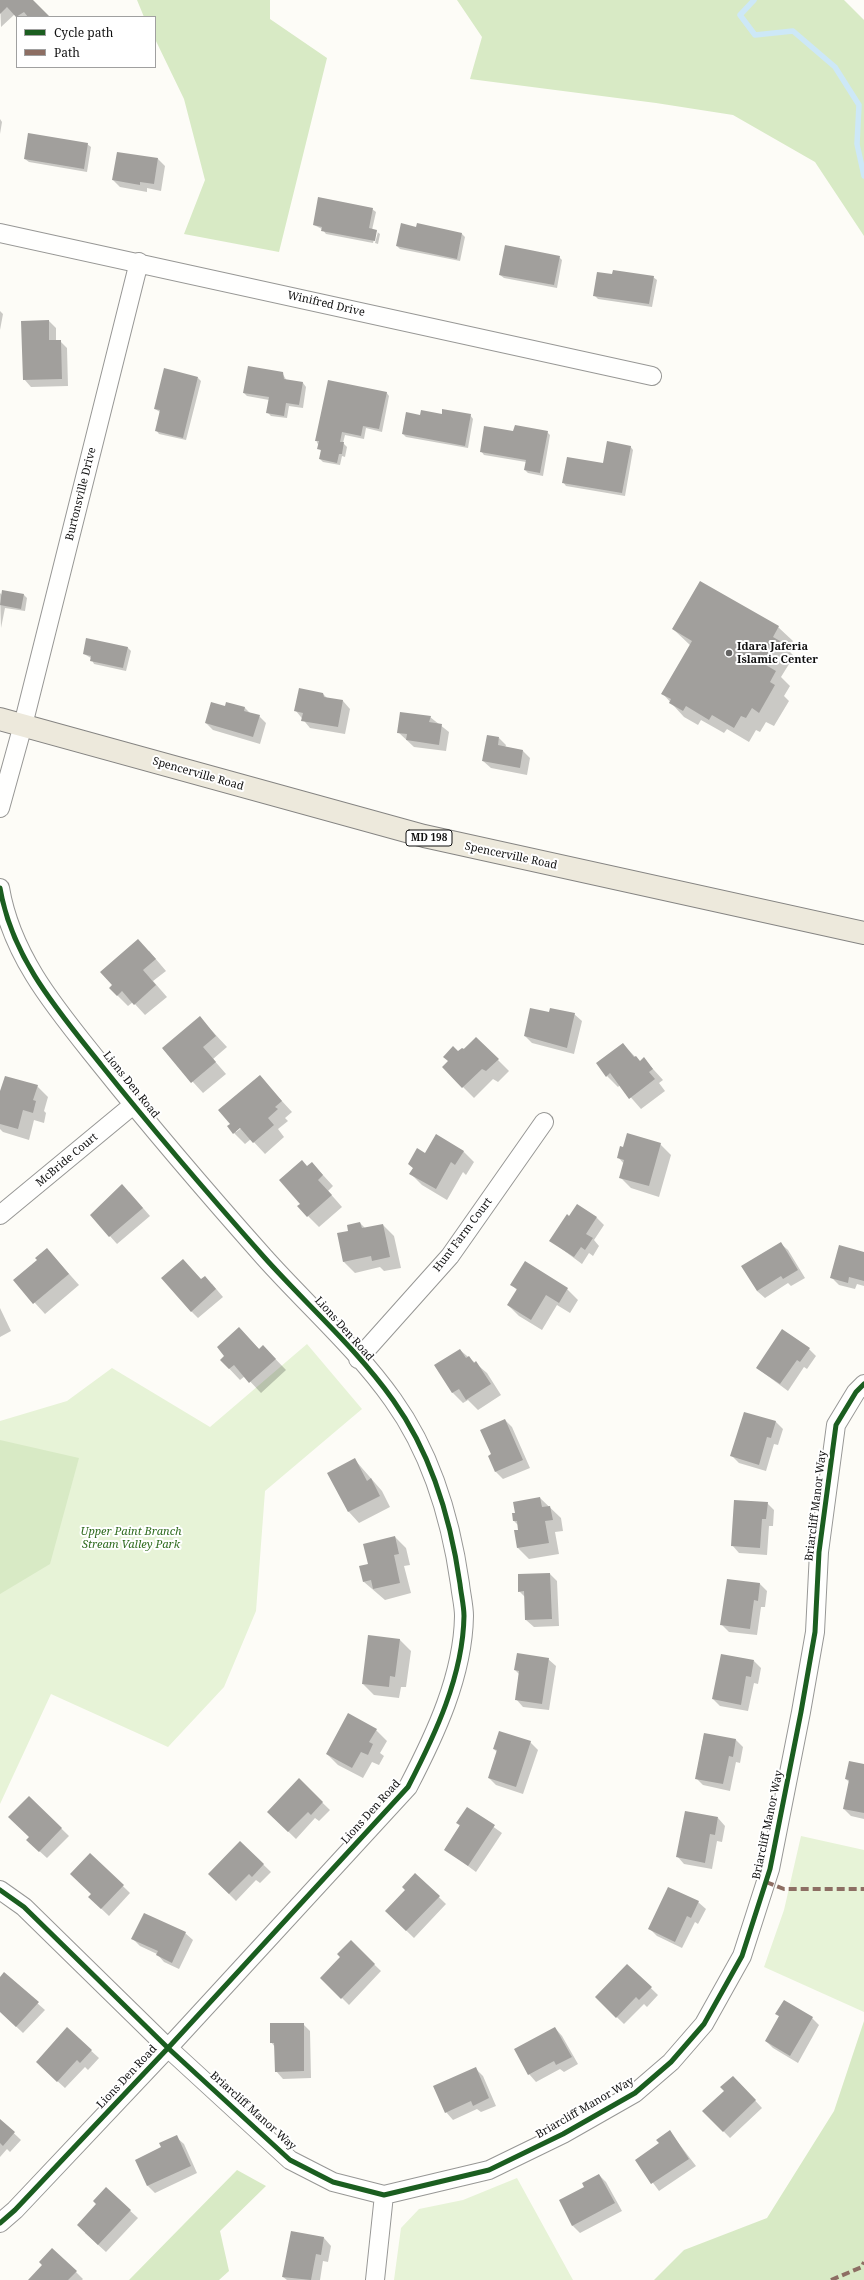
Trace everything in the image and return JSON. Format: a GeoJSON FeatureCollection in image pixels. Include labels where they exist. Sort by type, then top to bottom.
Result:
{"type":"FeatureCollection","features":[{"type":"Feature","properties":{"kind":"main road","name":"Spencerville Road"},"geometry":{"type":"LineString","coordinates":[[0,719],[424,836],[864,933]]}},
{"type":"Feature","properties":{"kind":"street","name":"Winifred Drive"},"geometry":{"type":"LineString","coordinates":[[0,233],[140,262],[652,376]]}},
{"type":"Feature","properties":{"kind":"street","name":"Burtonsville Drive"},"geometry":{"type":"LineString","coordinates":[[23,725],[140,262]]}},
{"type":"Feature","properties":{"kind":"street"},"geometry":{"type":"LineString","coordinates":[[0,808],[23,725]]}},
{"type":"Feature","properties":{"kind":"street","name":"Lions Den Road"},"geometry":{"type":"LineString","coordinates":[[0,888],[19,952],[48,998],[133,1105],[265,1258],[358,1359],[393,1400],[424,1453],[443,1508],[456,1561],[464,1615],[459,1655],[449,1694],[431,1742],[408,1787],[168,2048],[15,2210],[0,2223]]}},
{"type":"Feature","properties":{"kind":"street","name":"McBride Court"},"geometry":{"type":"LineString","coordinates":[[0,1215],[133,1105]]}},
{"type":"Feature","properties":{"kind":"street","name":"Hunt Farm Court"},"geometry":{"type":"LineString","coordinates":[[358,1359],[450,1256],[544,1122]]}},
{"type":"Feature","properties":{"kind":"street","name":"Briarcliff Manor Way"},"geometry":{"type":"LineString","coordinates":[[0,1890],[24,1907],[168,2048],[290,2160],[333,2182],[384,2195],[489,2170],[563,2134],[635,2093],[671,2062],[704,2024],[742,1956],[770,1869],[802,1712],[815,1632],[819,1552],[836,1425],[856,1392],[864,1384]]}},
{"type":"Feature","properties":{"kind":"street"},"geometry":{"type":"LineString","coordinates":[[375,2280],[384,2195]]}},
{"type":"Feature","properties":{"kind":"green space"},"geometry":{"type":"Polygon","coordinates":[[[137,0],[270,0],[270,19],[327,58],[279,252],[184,234],[205,180],[184,99],[156,41],[156,16],[144,16],[137,0]]]}},
{"type":"Feature","properties":{"kind":"green space"},"geometry":{"type":"Polygon","coordinates":[[[457,0],[844,0],[864,20],[864,236],[815,162],[733,115],[656,103],[470,79],[482,37],[457,0]]]}},
{"type":"Feature","properties":{"kind":"green space","name":"Upper Paint Branch Stream Valley Park"},"geometry":{"type":"Polygon","coordinates":[[[307,1344],[362,1409],[265,1491],[256,1611],[224,1687],[168,1747],[51,1694],[0,1804],[0,1421],[67,1401],[112,1368],[210,1427],[307,1344]]]}},
{"type":"Feature","properties":{"kind":"green space"},"geometry":{"type":"Polygon","coordinates":[[[0,1440],[79,1458],[50,1564],[0,1594],[0,1440]]]}},
{"type":"Feature","properties":{"kind":"green space"},"geometry":{"type":"Polygon","coordinates":[[[801,1836],[864,1850],[864,2012],[764,1967],[784,1910],[801,1836]]]}},
{"type":"Feature","properties":{"kind":"green space"},"geometry":{"type":"Polygon","coordinates":[[[864,2021],[864,2280],[654,2280],[684,2250],[767,2218],[834,2111],[864,2021]]]}},
{"type":"Feature","properties":{"kind":"green space"},"geometry":{"type":"Polygon","coordinates":[[[237,2170],[266,2186],[220,2231],[229,2271],[219,2280],[129,2280],[237,2170]]]}},
{"type":"Feature","properties":{"kind":"green space"},"geometry":{"type":"Polygon","coordinates":[[[517,2178],[573,2280],[394,2280],[401,2228],[419,2209],[463,2200],[517,2178]]]}},
{"type":"Feature","properties":{"kind":"building"},"geometry":{"type":"Polygon","coordinates":[[[0,0],[33,0],[49,16],[27,16],[24,12],[16,17],[7,7],[0,14],[0,0]]]}},
{"type":"Feature","properties":{"kind":"building"},"geometry":{"type":"Polygon","coordinates":[[[28,133],[88,143],[84,169],[24,159],[28,133]]]}},
{"type":"Feature","properties":{"kind":"building"},"geometry":{"type":"Polygon","coordinates":[[[117,152],[158,158],[154,184],[140,182],[140,185],[112,180],[117,152]]]}},
{"type":"Feature","properties":{"kind":"building"},"geometry":{"type":"Polygon","coordinates":[[[318,197],[373,208],[369,228],[377,230],[375,241],[321,231],[322,227],[313,225],[318,197]]]}},
{"type":"Feature","properties":{"kind":"building"},"geometry":{"type":"Polygon","coordinates":[[[401,223],[416,227],[417,223],[462,233],[457,259],[396,246],[401,223]]]}},
{"type":"Feature","properties":{"kind":"building"},"geometry":{"type":"Polygon","coordinates":[[[505,245],[560,256],[554,285],[499,275],[505,245]]]}},
{"type":"Feature","properties":{"kind":"building"},"geometry":{"type":"Polygon","coordinates":[[[613,270],[654,276],[649,304],[593,296],[597,272],[612,274],[613,270]]]}},
{"type":"Feature","properties":{"kind":"building"},"geometry":{"type":"Polygon","coordinates":[[[49,320],[49,340],[61,340],[62,379],[23,380],[21,321],[49,320]]]}},
{"type":"Feature","properties":{"kind":"building"},"geometry":{"type":"Polygon","coordinates":[[[248,366],[283,372],[284,379],[303,382],[299,405],[286,403],[284,416],[266,413],[269,397],[243,393],[248,366]]]}},
{"type":"Feature","properties":{"kind":"building"},"geometry":{"type":"Polygon","coordinates":[[[164,368],[198,377],[183,438],[155,431],[160,410],[154,409],[164,368]]]}},
{"type":"Feature","properties":{"kind":"building"},"geometry":{"type":"Polygon","coordinates":[[[328,380],[387,392],[379,429],[363,426],[361,436],[342,432],[340,442],[344,442],[342,454],[339,454],[337,463],[319,459],[321,450],[317,449],[319,441],[315,441],[328,380]]]}},
{"type":"Feature","properties":{"kind":"building"},"geometry":{"type":"Polygon","coordinates":[[[442,409],[471,414],[465,446],[402,434],[406,412],[420,415],[421,410],[442,414],[442,409]]]}},
{"type":"Feature","properties":{"kind":"building"},"geometry":{"type":"Polygon","coordinates":[[[515,425],[548,431],[540,473],[524,470],[526,460],[480,452],[484,426],[513,431],[515,425]]]}},
{"type":"Feature","properties":{"kind":"building"},"geometry":{"type":"Polygon","coordinates":[[[607,441],[631,446],[622,493],[562,483],[567,457],[603,463],[607,441]]]}},
{"type":"Feature","properties":{"kind":"building","name":"Idara Jaferia Islamic Center"},"geometry":{"type":"Polygon","coordinates":[[[700,581],[779,626],[773,637],[780,641],[766,665],[776,671],[770,682],[775,685],[759,713],[752,708],[746,718],[741,716],[734,728],[712,715],[709,720],[686,706],[683,711],[669,703],[671,699],[661,694],[692,641],[672,629],[700,581]]]}},
{"type":"Feature","properties":{"kind":"building"},"geometry":{"type":"Polygon","coordinates":[[[2,590],[24,594],[21,609],[0,605],[2,590]]]}},
{"type":"Feature","properties":{"kind":"building"},"geometry":{"type":"Polygon","coordinates":[[[86,638],[128,647],[123,668],[90,661],[91,656],[83,654],[86,638]]]}},
{"type":"Feature","properties":{"kind":"building"},"geometry":{"type":"Polygon","coordinates":[[[299,688],[323,693],[324,697],[343,700],[338,727],[301,721],[303,713],[294,711],[299,688]]]}},
{"type":"Feature","properties":{"kind":"building"},"geometry":{"type":"Polygon","coordinates":[[[211,702],[225,706],[226,702],[245,707],[244,711],[260,715],[253,737],[205,723],[211,702]]]}},
{"type":"Feature","properties":{"kind":"building"},"geometry":{"type":"Polygon","coordinates":[[[400,712],[431,716],[429,722],[442,724],[439,745],[406,740],[407,734],[397,733],[400,712]]]}},
{"type":"Feature","properties":{"kind":"building"},"geometry":{"type":"Polygon","coordinates":[[[487,735],[499,737],[498,745],[523,750],[520,768],[482,761],[487,735]]]}},
{"type":"Feature","properties":{"kind":"building"},"geometry":{"type":"Polygon","coordinates":[[[138,939],[156,959],[143,970],[156,985],[134,1005],[122,991],[117,996],[109,988],[112,985],[100,972],[138,939]]]}},
{"type":"Feature","properties":{"kind":"building"},"geometry":{"type":"Polygon","coordinates":[[[530,1008],[549,1012],[550,1008],[575,1013],[567,1048],[524,1036],[530,1008]]]}},
{"type":"Feature","properties":{"kind":"building"},"geometry":{"type":"Polygon","coordinates":[[[200,1016],[216,1036],[203,1047],[216,1062],[191,1083],[162,1048],[200,1016]]]}},
{"type":"Feature","properties":{"kind":"building"},"geometry":{"type":"Polygon","coordinates":[[[476,1037],[499,1059],[486,1071],[482,1069],[462,1088],[442,1067],[448,1061],[443,1057],[453,1046],[458,1051],[462,1048],[464,1049],[476,1037]]]}},
{"type":"Feature","properties":{"kind":"building"},"geometry":{"type":"Polygon","coordinates":[[[623,1043],[634,1057],[636,1056],[640,1061],[644,1057],[653,1069],[649,1072],[655,1079],[629,1099],[610,1073],[606,1077],[596,1063],[623,1043]]]}},
{"type":"Feature","properties":{"kind":"building"},"geometry":{"type":"Polygon","coordinates":[[[260,1075],[282,1101],[275,1107],[278,1109],[268,1118],[274,1125],[253,1143],[240,1128],[233,1134],[227,1126],[230,1124],[218,1110],[260,1075]]]}},
{"type":"Feature","properties":{"kind":"building"},"geometry":{"type":"Polygon","coordinates":[[[5,1076],[38,1085],[33,1100],[36,1101],[33,1113],[23,1110],[18,1129],[0,1124],[0,1091],[5,1076]]]}},
{"type":"Feature","properties":{"kind":"building"},"geometry":{"type":"Polygon","coordinates":[[[627,1133],[661,1143],[649,1186],[619,1178],[624,1160],[617,1158],[620,1146],[623,1147],[627,1133]]]}},
{"type":"Feature","properties":{"kind":"building"},"geometry":{"type":"Polygon","coordinates":[[[436,1134],[464,1151],[455,1165],[451,1162],[436,1189],[409,1174],[413,1168],[408,1164],[417,1148],[425,1153],[436,1134]]]}},
{"type":"Feature","properties":{"kind":"building"},"geometry":{"type":"Polygon","coordinates":[[[302,1160],[307,1166],[312,1162],[323,1175],[318,1180],[332,1195],[307,1217],[297,1206],[300,1204],[279,1180],[302,1160]]]}},
{"type":"Feature","properties":{"kind":"building"},"geometry":{"type":"Polygon","coordinates":[[[122,1184],[143,1208],[109,1237],[90,1215],[122,1184]]]}},
{"type":"Feature","properties":{"kind":"building"},"geometry":{"type":"Polygon","coordinates":[[[577,1204],[597,1217],[586,1234],[593,1238],[585,1250],[581,1247],[574,1257],[549,1241],[567,1214],[569,1216],[577,1204]]]}},
{"type":"Feature","properties":{"kind":"building"},"geometry":{"type":"Polygon","coordinates":[[[360,1222],[362,1228],[383,1224],[390,1257],[372,1261],[371,1256],[343,1262],[337,1233],[348,1231],[347,1225],[360,1222]]]}},
{"type":"Feature","properties":{"kind":"building"},"geometry":{"type":"Polygon","coordinates":[[[781,1242],[798,1270],[783,1279],[781,1276],[757,1291],[741,1266],[781,1242]]]}},
{"type":"Feature","properties":{"kind":"building"},"geometry":{"type":"Polygon","coordinates":[[[839,1245],[864,1252],[864,1281],[849,1277],[848,1283],[830,1278],[839,1245]]]}},
{"type":"Feature","properties":{"kind":"building"},"geometry":{"type":"Polygon","coordinates":[[[47,1248],[69,1274],[33,1304],[13,1280],[37,1260],[35,1258],[47,1248]]]}},
{"type":"Feature","properties":{"kind":"building"},"geometry":{"type":"Polygon","coordinates":[[[183,1259],[201,1279],[205,1276],[216,1289],[191,1312],[161,1278],[183,1259]]]}},
{"type":"Feature","properties":{"kind":"building"},"geometry":{"type":"Polygon","coordinates":[[[525,1261],[568,1288],[559,1303],[546,1295],[531,1320],[507,1305],[517,1289],[510,1285],[525,1261]]]}},
{"type":"Feature","properties":{"kind":"building"},"geometry":{"type":"Polygon","coordinates":[[[239,1327],[259,1349],[263,1345],[276,1359],[249,1383],[234,1365],[229,1369],[220,1360],[224,1356],[217,1347],[239,1327]]]}},
{"type":"Feature","properties":{"kind":"building"},"geometry":{"type":"Polygon","coordinates":[[[782,1329],[810,1348],[800,1362],[797,1360],[780,1384],[756,1368],[782,1329]]]}},
{"type":"Feature","properties":{"kind":"building"},"geometry":{"type":"Polygon","coordinates":[[[460,1349],[466,1358],[469,1356],[474,1363],[476,1361],[491,1384],[466,1400],[459,1389],[452,1393],[434,1365],[460,1349]]]}},
{"type":"Feature","properties":{"kind":"building"},"geometry":{"type":"Polygon","coordinates":[[[744,1412],[776,1421],[771,1438],[767,1437],[759,1465],[730,1456],[744,1412]]]}},
{"type":"Feature","properties":{"kind":"building"},"geometry":{"type":"Polygon","coordinates":[[[505,1419],[523,1460],[495,1472],[488,1456],[491,1454],[480,1430],[505,1419]]]}},
{"type":"Feature","properties":{"kind":"building"},"geometry":{"type":"Polygon","coordinates":[[[355,1458],[367,1481],[371,1478],[380,1496],[348,1512],[327,1473],[355,1458]]]}},
{"type":"Feature","properties":{"kind":"building"},"geometry":{"type":"Polygon","coordinates":[[[540,1497],[542,1507],[550,1506],[553,1520],[545,1521],[549,1543],[517,1548],[514,1530],[518,1530],[517,1521],[513,1521],[512,1513],[515,1513],[513,1502],[540,1497]]]}},
{"type":"Feature","properties":{"kind":"building"},"geometry":{"type":"Polygon","coordinates":[[[734,1500],[768,1502],[766,1519],[762,1519],[760,1548],[731,1546],[734,1500]]]}},
{"type":"Feature","properties":{"kind":"building"},"geometry":{"type":"Polygon","coordinates":[[[395,1536],[399,1554],[394,1555],[400,1583],[373,1589],[371,1580],[363,1582],[359,1566],[368,1564],[363,1544],[395,1536]]]}},
{"type":"Feature","properties":{"kind":"building"},"geometry":{"type":"Polygon","coordinates":[[[550,1573],[552,1619],[525,1620],[524,1591],[518,1592],[518,1574],[550,1573]]]}},
{"type":"Feature","properties":{"kind":"building"},"geometry":{"type":"Polygon","coordinates":[[[727,1579],[760,1583],[758,1601],[754,1600],[750,1629],[720,1625],[727,1579]]]}},
{"type":"Feature","properties":{"kind":"building"},"geometry":{"type":"Polygon","coordinates":[[[368,1635],[400,1639],[395,1677],[390,1676],[389,1687],[362,1684],[368,1635]]]}},
{"type":"Feature","properties":{"kind":"building"},"geometry":{"type":"Polygon","coordinates":[[[517,1653],[549,1658],[542,1704],[515,1700],[519,1671],[514,1670],[517,1653]]]}},
{"type":"Feature","properties":{"kind":"building"},"geometry":{"type":"Polygon","coordinates":[[[721,1654],[754,1660],[751,1677],[746,1676],[741,1705],[712,1699],[721,1654]]]}},
{"type":"Feature","properties":{"kind":"building"},"geometry":{"type":"Polygon","coordinates":[[[348,1713],[377,1729],[369,1742],[373,1744],[368,1755],[361,1752],[352,1768],[326,1754],[348,1713]]]}},
{"type":"Feature","properties":{"kind":"building"},"geometry":{"type":"Polygon","coordinates":[[[499,1731],[531,1741],[516,1787],[488,1778],[497,1750],[493,1749],[499,1731]]]}},
{"type":"Feature","properties":{"kind":"building"},"geometry":{"type":"Polygon","coordinates":[[[704,1733],[736,1739],[733,1757],[729,1756],[723,1784],[695,1779],[704,1733]]]}},
{"type":"Feature","properties":{"kind":"building"},"geometry":{"type":"Polygon","coordinates":[[[849,1761],[864,1764],[864,1813],[843,1809],[849,1780],[845,1779],[849,1761]]]}},
{"type":"Feature","properties":{"kind":"building"},"geometry":{"type":"Polygon","coordinates":[[[299,1778],[323,1802],[311,1815],[308,1812],[288,1832],[267,1812],[299,1778]]]}},
{"type":"Feature","properties":{"kind":"building"},"geometry":{"type":"Polygon","coordinates":[[[29,1796],[62,1828],[39,1852],[26,1840],[29,1837],[8,1817],[29,1796]]]}},
{"type":"Feature","properties":{"kind":"building"},"geometry":{"type":"Polygon","coordinates":[[[467,1807],[495,1825],[468,1866],[444,1850],[460,1825],[456,1823],[467,1807]]]}},
{"type":"Feature","properties":{"kind":"building"},"geometry":{"type":"Polygon","coordinates":[[[685,1811],[718,1817],[715,1835],[710,1834],[705,1863],[676,1857],[685,1811]]]}},
{"type":"Feature","properties":{"kind":"building"},"geometry":{"type":"Polygon","coordinates":[[[240,1841],[264,1864],[252,1877],[249,1874],[229,1894],[208,1874],[240,1841]]]}},
{"type":"Feature","properties":{"kind":"building"},"geometry":{"type":"Polygon","coordinates":[[[90,1853],[124,1885],[101,1909],[88,1897],[91,1894],[70,1874],[90,1853]]]}},
{"type":"Feature","properties":{"kind":"building"},"geometry":{"type":"Polygon","coordinates":[[[415,1873],[440,1896],[406,1931],[385,1911],[405,1890],[402,1887],[415,1873]]]}},
{"type":"Feature","properties":{"kind":"building"},"geometry":{"type":"Polygon","coordinates":[[[668,1887],[699,1901],[691,1918],[687,1916],[675,1942],[648,1929],[668,1887]]]}},
{"type":"Feature","properties":{"kind":"building"},"geometry":{"type":"Polygon","coordinates":[[[144,1913],[186,1932],[172,1963],[156,1955],[158,1951],[131,1939],[144,1913]]]}},
{"type":"Feature","properties":{"kind":"building"},"geometry":{"type":"Polygon","coordinates":[[[351,1940],[375,1964],[341,1999],[320,1978],[340,1957],[337,1954],[351,1940]]]}},
{"type":"Feature","properties":{"kind":"building"},"geometry":{"type":"Polygon","coordinates":[[[627,1964],[652,1987],[639,2000],[636,1997],[616,2018],[595,1997],[627,1964]]]}},
{"type":"Feature","properties":{"kind":"building"},"geometry":{"type":"Polygon","coordinates":[[[4,1972],[39,2002],[16,2027],[0,2012],[0,1977],[4,1972]]]}},
{"type":"Feature","properties":{"kind":"building"},"geometry":{"type":"Polygon","coordinates":[[[784,2000],[813,2017],[790,2056],[765,2041],[779,2016],[775,2014],[784,2000]]]}},
{"type":"Feature","properties":{"kind":"building"},"geometry":{"type":"Polygon","coordinates":[[[270,2023],[304,2023],[304,2071],[275,2072],[274,2043],[270,2043],[270,2023]]]}},
{"type":"Feature","properties":{"kind":"building"},"geometry":{"type":"Polygon","coordinates":[[[67,2027],[92,2050],[80,2063],[77,2060],[57,2082],[36,2062],[67,2027]]]}},
{"type":"Feature","properties":{"kind":"building"},"geometry":{"type":"Polygon","coordinates":[[[555,2027],[572,2057],[556,2065],[554,2061],[528,2075],[514,2049],[555,2027]]]}},
{"type":"Feature","properties":{"kind":"building"},"geometry":{"type":"Polygon","coordinates":[[[476,2067],[489,2098],[473,2106],[471,2101],[445,2113],[433,2086],[476,2067]]]}},
{"type":"Feature","properties":{"kind":"building"},"geometry":{"type":"Polygon","coordinates":[[[733,2076],[756,2100],[723,2132],[702,2111],[724,2091],[720,2087],[733,2076]]]}},
{"type":"Feature","properties":{"kind":"building"},"geometry":{"type":"Polygon","coordinates":[[[0,2119],[15,2132],[3,2146],[0,2143],[0,2119]]]}},
{"type":"Feature","properties":{"kind":"building"},"geometry":{"type":"Polygon","coordinates":[[[670,2130],[689,2159],[651,2184],[635,2160],[659,2143],[656,2140],[670,2130]]]}},
{"type":"Feature","properties":{"kind":"building"},"geometry":{"type":"Polygon","coordinates":[[[177,2135],[191,2166],[147,2186],[135,2160],[161,2147],[159,2143],[177,2135]]]}},
{"type":"Feature","properties":{"kind":"building"},"geometry":{"type":"Polygon","coordinates":[[[599,2174],[615,2203],[572,2226],[559,2200],[584,2187],[582,2183],[599,2174]]]}},
{"type":"Feature","properties":{"kind":"building"},"geometry":{"type":"Polygon","coordinates":[[[106,2187],[131,2210],[98,2245],[77,2225],[96,2204],[93,2201],[106,2187]]]}},
{"type":"Feature","properties":{"kind":"building"},"geometry":{"type":"Polygon","coordinates":[[[291,2231],[324,2237],[321,2255],[316,2254],[311,2280],[282,2277],[291,2231]]]}},
{"type":"Feature","properties":{"kind":"building"},"geometry":{"type":"Polygon","coordinates":[[[52,2248],[77,2271],[68,2280],[28,2280],[42,2265],[39,2262],[52,2248]]]}},
{"type":"Feature","properties":{"kind":"waterway"},"geometry":{"type":"LineString","coordinates":[[754,0],[740,15],[755,35],[793,31],[835,67],[859,105],[857,144],[864,176]]}},
{"type":"Feature","properties":{"kind":"marked path"},"geometry":{"type":"LineString","coordinates":[[766,1882],[784,1889],[864,1889]]}},
{"type":"Feature","properties":{"kind":"marked path"},"geometry":{"type":"LineString","coordinates":[[831,2280],[862,2267],[864,2262]]}},
{"type":"Feature","properties":{"kind":"cycle path"},"geometry":{"type":"LineString","coordinates":[[0,888],[6,914],[15,938],[26,961],[54,1005],[182,1163],[280,1275],[364,1363],[393,1400],[418,1442],[429,1465],[445,1512],[456,1560],[464,1616],[459,1661],[453,1683],[428,1747],[408,1787],[168,2048],[15,2210],[0,2223]]}},
{"type":"Feature","properties":{"kind":"cycle path"},"geometry":{"type":"LineString","coordinates":[[0,1890],[24,1907],[168,2048],[290,2160],[333,2182],[384,2195],[489,2170],[563,2134],[635,2093],[671,2062],[704,2024],[742,1956],[770,1869],[801,1712],[815,1632],[819,1552],[836,1425],[856,1392],[864,1384]]}},
{"type":"Feature","properties":{"kind":"place","name":"Idara Jaferia Islamic Center"},"geometry":{"type":"Point","coordinates":[729,653]}}]}
